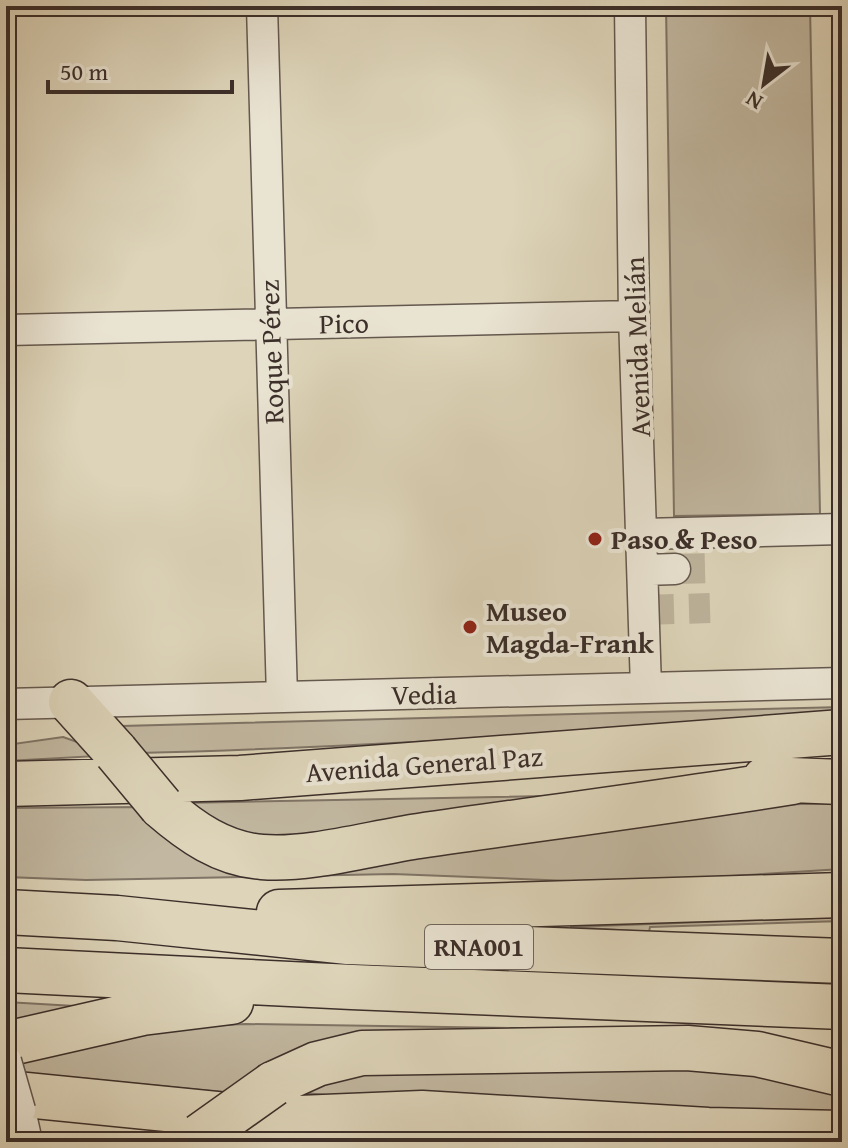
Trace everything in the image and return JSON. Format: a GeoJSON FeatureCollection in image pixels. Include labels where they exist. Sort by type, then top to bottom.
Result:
{"type":"FeatureCollection","features":[{"type":"Feature","properties":{"kind":"highway"},"geometry":{"type":"LineString","coordinates":[[71,702],[161,806],[193,833],[227,850],[262,857],[300,855],[792,782]]}},
{"type":"Feature","properties":{"kind":"highway","name":"Avenida General Paz"},"geometry":{"type":"LineString","coordinates":[[6,784],[240,778],[842,732]]}},
{"type":"Feature","properties":{"kind":"highway"},"geometry":{"type":"LineString","coordinates":[[707,744],[842,745]]}},
{"type":"Feature","properties":{"kind":"highway"},"geometry":{"type":"LineString","coordinates":[[240,778],[313,784],[729,776],[792,782],[842,782]]}},
{"type":"Feature","properties":{"kind":"highway"},"geometry":{"type":"LineString","coordinates":[[117,918],[842,895]]}},
{"type":"Feature","properties":{"kind":"highway","name":"RNA001"},"geometry":{"type":"LineString","coordinates":[[6,912],[117,918],[348,942],[842,961]]}},
{"type":"Feature","properties":{"kind":"highway","name":"RNA001"},"geometry":{"type":"LineString","coordinates":[[6,970],[835,1008]]}},
{"type":"Feature","properties":{"kind":"highway"},"geometry":{"type":"LineString","coordinates":[[6,1044],[142,1013],[352,987]]}},
{"type":"Feature","properties":{"kind":"highway"},"geometry":{"type":"LineString","coordinates":[[197,1139],[274,1102],[317,1064],[362,1053],[687,1048],[757,1054],[842,1074]]}},
{"type":"Feature","properties":{"kind":"highway"},"geometry":{"type":"LineString","coordinates":[[13,1102],[274,1102],[708,1130],[842,1133]]}},
{"type":"Feature","properties":{"kind":"highway"},"geometry":{"type":"LineString","coordinates":[[274,1102],[438,1142]]}},
{"type":"Feature","properties":{"kind":"street","name":"Roque Pérez"},"geometry":{"type":"LineString","coordinates":[[262,6],[282,697]]}},
{"type":"Feature","properties":{"kind":"street","name":"Avenida Melián"},"geometry":{"type":"LineString","coordinates":[[630,6],[634,316],[646,688]]}},
{"type":"Feature","properties":{"kind":"street","name":"Pico"},"geometry":{"type":"LineString","coordinates":[[6,330],[634,316]]}},
{"type":"Feature","properties":{"kind":"street"},"geometry":{"type":"LineString","coordinates":[[643,534],[842,529]]}},
{"type":"Feature","properties":{"kind":"street"},"geometry":{"type":"LineString","coordinates":[[644,570],[675,569]]}},
{"type":"Feature","properties":{"kind":"street","name":"Vedia"},"geometry":{"type":"LineString","coordinates":[[6,704],[842,683]]}},
{"type":"Feature","properties":{"kind":"street"},"geometry":{"type":"LineString","coordinates":[[6,1061],[13,1102],[27,1142]]}},
{"type":"Feature","properties":{"kind":"shaded area"},"geometry":{"type":"Polygon","coordinates":[[[666,6],[810,6],[820,514],[674,516],[666,6]]]}},
{"type":"Feature","properties":{"kind":"shaded area"},"geometry":{"type":"Polygon","coordinates":[[[842,707],[842,715],[666,727],[402,743],[138,753],[122,726],[842,707]]]}},
{"type":"Feature","properties":{"kind":"shaded area"},"geometry":{"type":"Polygon","coordinates":[[[63,737],[80,743],[98,756],[6,761],[6,745],[63,737]]]}},
{"type":"Feature","properties":{"kind":"shaded area"},"geometry":{"type":"Polygon","coordinates":[[[595,795],[259,842],[181,803],[595,795]]]}},
{"type":"Feature","properties":{"kind":"shaded area"},"geometry":{"type":"Polygon","coordinates":[[[842,803],[842,869],[684,879],[571,881],[393,874],[86,880],[6,877],[6,808],[145,807],[179,843],[763,805],[842,803]]]}},
{"type":"Feature","properties":{"kind":"shaded area"},"geometry":{"type":"Polygon","coordinates":[[[842,917],[842,921],[650,927],[649,932],[570,927],[842,917]]]}},
{"type":"Feature","properties":{"kind":"shaded area"},"geometry":{"type":"Polygon","coordinates":[[[6,1002],[92,1007],[6,1029],[6,1002]]]}},
{"type":"Feature","properties":{"kind":"shaded area"},"geometry":{"type":"Polygon","coordinates":[[[246,1024],[514,1028],[638,1035],[553,1038],[242,1094],[69,1077],[6,1075],[6,1055],[137,1028],[246,1024]]]}},
{"type":"Feature","properties":{"kind":"shaded area"},"geometry":{"type":"Polygon","coordinates":[[[663,1061],[779,1079],[842,1096],[842,1113],[369,1099],[294,1092],[334,1074],[663,1061]]]}},
{"type":"Feature","properties":{"kind":"tunnel"},"geometry":{"type":"LineString","coordinates":[[675,569],[713,568]]}},
{"type":"Feature","properties":{"kind":"tunnel"},"geometry":{"type":"LineString","coordinates":[[644,610],[710,608]]}},
{"type":"Feature","properties":{"kind":"place","name":"Paso & Peso"},"geometry":{"type":"Point","coordinates":[595,539]}},
{"type":"Feature","properties":{"kind":"place","name":"Museo Magda-Frank"},"geometry":{"type":"Point","coordinates":[470,627]}}]}
